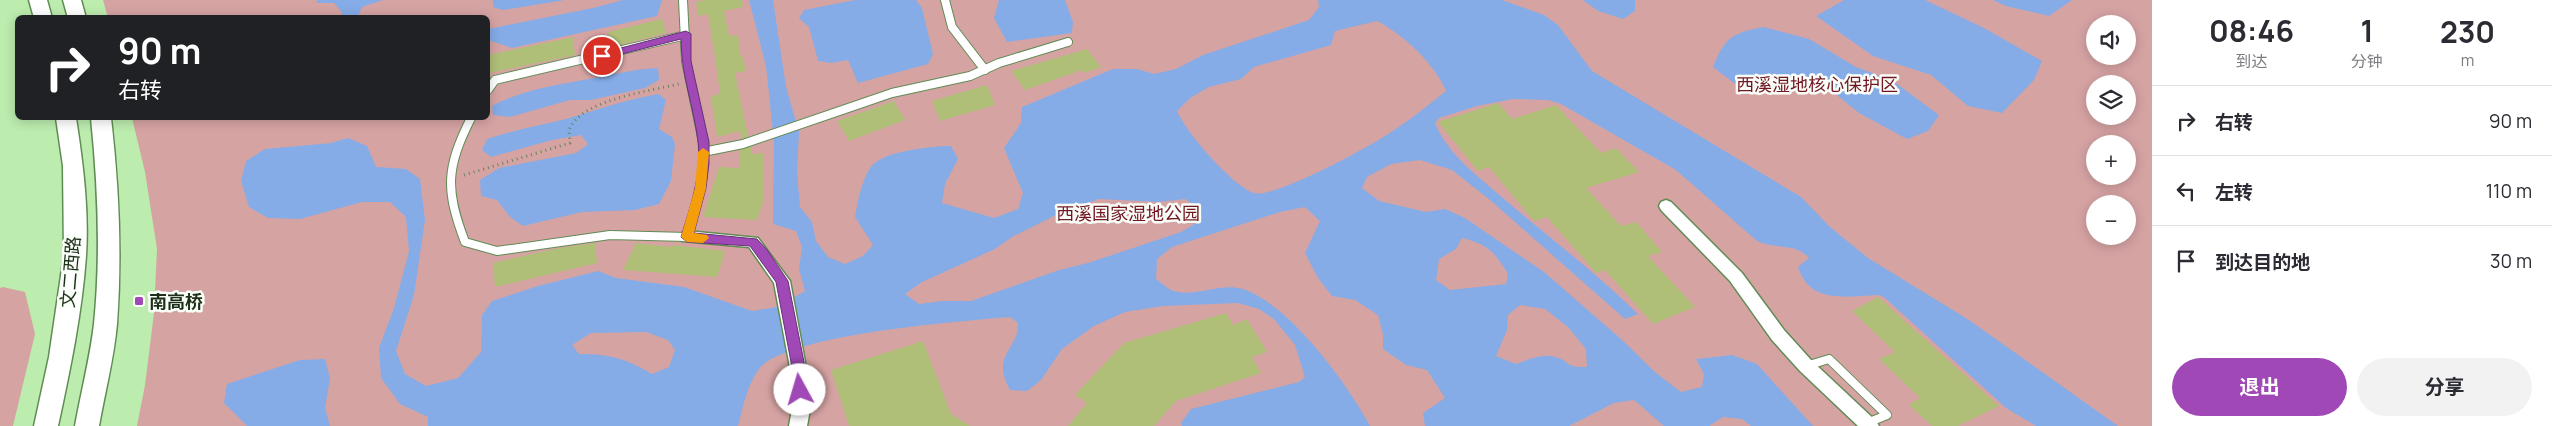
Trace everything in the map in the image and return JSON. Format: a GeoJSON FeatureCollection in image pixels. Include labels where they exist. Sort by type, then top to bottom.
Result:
{"type":"FeatureCollection","features":[{"type":"Feature","properties":{"kind":"main road"},"geometry":{"type":"LineString","coordinates":[[38,0],[42,15]]}},
{"type":"Feature","properties":{"kind":"main road"},"geometry":{"type":"LineString","coordinates":[[72,0],[76,15]]}},
{"type":"Feature","properties":{"kind":"main road","name":"文二西路"},"geometry":{"type":"LineString","coordinates":[[46,426],[61,357],[75,255],[73,166],[66,120]]}},
{"type":"Feature","properties":{"kind":"main road","name":"文二西路"},"geometry":{"type":"LineString","coordinates":[[87,426],[105,326],[110,244],[107,173],[101,120]]}},
{"type":"Feature","properties":{"kind":"street"},"geometry":{"type":"LineString","coordinates":[[1666,206],[1736,277],[1778,336],[1806,366],[1869,425]]}},
{"type":"Feature","properties":{"kind":"street"},"geometry":{"type":"LineString","coordinates":[[687,237],[753,242],[782,281],[798,362],[802,404],[798,426]]}},
{"type":"Feature","properties":{"kind":"lane"},"geometry":{"type":"LineString","coordinates":[[470,120],[453,158],[452,178],[456,220],[465,242],[497,251],[610,235],[687,237],[701,188],[704,152],[686,61],[683,0]]}},
{"type":"Feature","properties":{"kind":"lane"},"geometry":{"type":"LineString","coordinates":[[945,0],[952,27],[985,70]]}},
{"type":"Feature","properties":{"kind":"lane"},"geometry":{"type":"LineString","coordinates":[[490,87],[495,80],[686,34]]}},
{"type":"Feature","properties":{"kind":"lane"},"geometry":{"type":"LineString","coordinates":[[704,152],[743,144],[892,93],[970,76],[1068,42]]}},
{"type":"Feature","properties":{"kind":"path"},"geometry":{"type":"LineString","coordinates":[[452,178],[570,143],[569,129],[575,120],[600,104],[691,82]]}},
{"type":"Feature","properties":{"kind":"green space","name":"西溪国家湿地公园"},"geometry":{"type":"Polygon","coordinates":[[[103,0],[2152,0],[2152,426],[137,426],[145,385],[154,313],[157,249],[145,172],[132,120],[490,120],[490,15],[107,15],[103,0]]]}},
{"type":"Feature","properties":{"kind":"green space"},"geometry":{"type":"Polygon","coordinates":[[[0,288],[25,292],[35,334],[13,426],[0,426],[0,288]]]}},
{"type":"Feature","properties":{"kind":"water"},"geometry":{"type":"Polygon","coordinates":[[[318,0],[383,0],[362,7],[358,15],[341,15],[342,12],[334,3],[316,3],[318,0]]]}},
{"type":"Feature","properties":{"kind":"water"},"geometry":{"type":"Polygon","coordinates":[[[493,0],[565,0],[503,10],[493,7],[493,0]]]}},
{"type":"Feature","properties":{"kind":"water"},"geometry":{"type":"Polygon","coordinates":[[[623,0],[662,0],[657,16],[512,48],[490,41],[490,29],[593,8],[623,0]]]}},
{"type":"Feature","properties":{"kind":"water"},"geometry":{"type":"Polygon","coordinates":[[[749,0],[773,0],[786,87],[799,132],[797,173],[800,207],[812,222],[816,241],[828,257],[845,264],[863,256],[873,245],[855,217],[864,180],[870,168],[884,157],[932,147],[951,146],[958,159],[945,184],[942,203],[994,218],[1018,209],[1023,193],[1004,148],[1021,123],[1022,107],[1113,69],[1137,69],[1154,74],[1176,69],[1203,55],[1309,20],[1319,7],[1318,0],[1502,0],[1544,15],[1558,25],[1592,71],[1801,197],[1830,227],[1868,258],[1969,320],[2118,426],[2036,426],[2006,408],[1885,298],[1879,295],[1831,296],[1811,288],[1798,267],[1809,258],[1803,253],[1791,248],[1764,244],[1757,241],[1676,170],[1561,104],[1548,100],[1513,99],[1477,106],[1439,118],[1435,123],[1448,145],[1465,165],[1638,314],[1625,319],[1490,200],[1452,170],[1420,160],[1391,164],[1367,177],[1362,188],[1379,201],[1426,212],[1445,209],[1465,218],[1544,272],[1621,339],[1656,373],[1681,392],[1702,387],[1704,374],[1696,359],[1732,355],[1757,364],[1813,426],[1751,426],[1742,419],[1723,417],[1709,426],[1664,426],[1634,400],[1614,403],[1569,426],[1425,426],[1423,413],[1445,398],[1427,370],[1406,365],[1383,349],[1383,334],[1378,315],[1355,300],[1332,296],[1318,278],[1305,253],[1320,221],[1305,207],[1280,212],[1172,247],[1157,259],[1156,279],[1171,290],[1179,292],[1188,293],[1234,287],[1243,289],[1261,298],[1279,311],[1316,347],[1360,408],[1370,426],[1182,426],[1181,423],[1191,409],[1299,382],[1305,377],[1295,345],[1274,319],[1259,309],[1238,303],[1163,306],[1125,312],[1094,326],[1062,349],[1041,380],[1027,391],[1010,390],[1005,378],[1004,360],[1014,340],[1018,323],[1010,317],[877,331],[803,347],[776,357],[759,369],[751,382],[738,426],[428,426],[428,417],[400,404],[381,378],[379,348],[394,308],[409,251],[406,217],[390,202],[362,202],[300,219],[268,218],[249,207],[241,181],[246,161],[265,149],[331,143],[348,138],[367,146],[376,167],[406,169],[420,179],[425,220],[414,295],[396,351],[405,374],[426,386],[458,378],[481,352],[482,315],[492,301],[538,286],[598,271],[616,278],[684,287],[752,311],[777,307],[805,291],[799,269],[802,247],[796,231],[773,224],[774,142],[766,66],[749,0]],[[1377,21],[1335,31],[1331,45],[1254,67],[1241,79],[1209,87],[1190,98],[1177,111],[1190,132],[1222,170],[1254,193],[1264,193],[1299,181],[1359,151],[1385,136],[1446,91],[1426,60],[1408,42],[1377,21]],[[1099,199],[1056,215],[1012,237],[995,249],[922,282],[905,294],[919,304],[943,301],[971,301],[1059,270],[1088,263],[1181,232],[1198,222],[1200,209],[1185,199],[1158,202],[1099,199]],[[1462,238],[1456,249],[1439,259],[1436,280],[1450,290],[1506,284],[1508,274],[1490,250],[1478,243],[1462,238]],[[1520,305],[1508,315],[1507,330],[1496,356],[1516,364],[1550,356],[1571,365],[1587,367],[1586,349],[1568,327],[1545,309],[1520,305]],[[646,332],[591,333],[572,345],[579,354],[617,358],[634,364],[652,374],[669,367],[675,350],[668,340],[646,332]]]}},
{"type":"Feature","properties":{"kind":"water"},"geometry":{"type":"Polygon","coordinates":[[[855,0],[916,0],[922,8],[933,54],[928,64],[858,83],[848,60],[831,63],[818,61],[809,27],[799,18],[804,10],[855,0]]]}},
{"type":"Feature","properties":{"kind":"water"},"geometry":{"type":"Polygon","coordinates":[[[999,0],[1065,0],[1073,22],[1072,33],[1007,42],[994,18],[999,0]]]}},
{"type":"Feature","properties":{"kind":"water"},"geometry":{"type":"Polygon","coordinates":[[[1583,0],[1635,0],[1635,11],[1623,19],[1598,11],[1583,0]]]}},
{"type":"Feature","properties":{"kind":"water"},"geometry":{"type":"Polygon","coordinates":[[[1844,0],[1925,0],[1984,28],[2042,61],[2034,80],[2002,113],[1968,106],[1931,75],[1873,56],[1816,16],[1844,0]]]}},
{"type":"Feature","properties":{"kind":"water"},"geometry":{"type":"Polygon","coordinates":[[[1993,0],[2072,0],[2049,16],[2006,6],[1993,0]]]}},
{"type":"Feature","properties":{"kind":"water"},"geometry":{"type":"Polygon","coordinates":[[[1764,27],[1809,39],[1856,67],[1893,81],[1939,115],[1928,131],[1907,139],[1859,113],[1828,88],[1795,91],[1734,83],[1713,67],[1717,57],[1731,38],[1737,34],[1764,27]]]}},
{"type":"Feature","properties":{"kind":"water"},"geometry":{"type":"Polygon","coordinates":[[[658,68],[659,80],[645,88],[591,100],[570,100],[510,117],[493,115],[492,106],[527,92],[623,72],[658,68]]]}},
{"type":"Feature","properties":{"kind":"water"},"geometry":{"type":"Polygon","coordinates":[[[659,94],[666,100],[659,129],[672,137],[675,144],[671,181],[659,204],[635,210],[582,212],[523,226],[510,217],[497,200],[481,196],[480,180],[499,168],[576,153],[588,144],[581,135],[552,140],[491,157],[482,150],[487,139],[659,94]]]}},
{"type":"Feature","properties":{"kind":"water"},"geometry":{"type":"Polygon","coordinates":[[[325,359],[330,378],[325,408],[330,426],[247,426],[224,403],[227,384],[300,360],[325,359]]]}},
{"type":"Feature","properties":{"kind":"building"},"geometry":{"type":"Polygon","coordinates":[[[705,0],[742,0],[743,7],[724,11],[729,36],[738,35],[740,55],[742,55],[746,71],[735,73],[748,136],[742,139],[740,131],[717,137],[711,96],[720,94],[715,57],[708,14],[698,16],[696,2],[705,0]]]}},
{"type":"Feature","properties":{"kind":"building"},"geometry":{"type":"Polygon","coordinates":[[[662,19],[666,33],[612,47],[608,32],[662,19]]]}},
{"type":"Feature","properties":{"kind":"building"},"geometry":{"type":"Polygon","coordinates":[[[573,37],[575,55],[490,73],[490,55],[573,37]]]}},
{"type":"Feature","properties":{"kind":"building"},"geometry":{"type":"Polygon","coordinates":[[[1087,49],[1101,67],[1084,73],[1082,70],[1025,90],[1011,71],[1087,49]]]}},
{"type":"Feature","properties":{"kind":"building"},"geometry":{"type":"Polygon","coordinates":[[[987,85],[995,105],[940,121],[932,101],[987,85]]]}},
{"type":"Feature","properties":{"kind":"building"},"geometry":{"type":"Polygon","coordinates":[[[894,101],[905,120],[849,141],[837,121],[894,101]]]}},
{"type":"Feature","properties":{"kind":"building"},"geometry":{"type":"Polygon","coordinates":[[[1498,103],[1512,119],[1556,105],[1601,153],[1616,148],[1639,172],[1586,188],[1621,226],[1636,222],[1662,252],[1648,256],[1695,307],[1653,324],[1605,270],[1596,273],[1547,217],[1534,221],[1489,167],[1478,171],[1438,122],[1498,103]]]}},
{"type":"Feature","properties":{"kind":"building"},"geometry":{"type":"Polygon","coordinates":[[[751,147],[752,154],[764,153],[763,202],[757,220],[703,217],[719,167],[739,168],[739,150],[751,147]]]}},
{"type":"Feature","properties":{"kind":"building"},"geometry":{"type":"Polygon","coordinates":[[[595,243],[597,263],[495,287],[493,263],[554,249],[595,243]]]}},
{"type":"Feature","properties":{"kind":"building"},"geometry":{"type":"Polygon","coordinates":[[[636,243],[725,251],[717,277],[623,270],[636,243]]]}},
{"type":"Feature","properties":{"kind":"building"},"geometry":{"type":"Polygon","coordinates":[[[1878,297],[1999,406],[1958,426],[1932,426],[1909,405],[1920,398],[1879,359],[1895,352],[1852,311],[1878,297]]]}},
{"type":"Feature","properties":{"kind":"building"},"geometry":{"type":"Polygon","coordinates":[[[1226,313],[1233,325],[1247,319],[1267,352],[1252,357],[1261,373],[1176,401],[1154,426],[1068,426],[1087,403],[1075,395],[1124,343],[1226,313]]]}},
{"type":"Feature","properties":{"kind":"building"},"geometry":{"type":"Polygon","coordinates":[[[923,341],[951,414],[970,426],[849,426],[831,370],[923,341]]]}},
{"type":"Feature","properties":{"kind":"slow traffic"},"geometry":{"type":"LineString","coordinates":[[703,152],[704,163],[701,188],[687,237],[703,238]]}},
{"type":"Feature","properties":{"kind":"place","name":"南高桥"},"geometry":{"type":"Point","coordinates":[139,301]}},
{"type":"Feature","properties":{"kind":"route"},"geometry":{"type":"LineString","coordinates":[[602,56],[686,34],[686,61],[703,142],[704,163],[701,188],[687,237],[753,242],[764,254],[782,281],[798,362],[800,390]]}},
{"type":"Feature","properties":{"kind":"park label","name":"西溪湿地核心保护区"},"geometry":{"type":"Point","coordinates":[1817,84]}}]}
